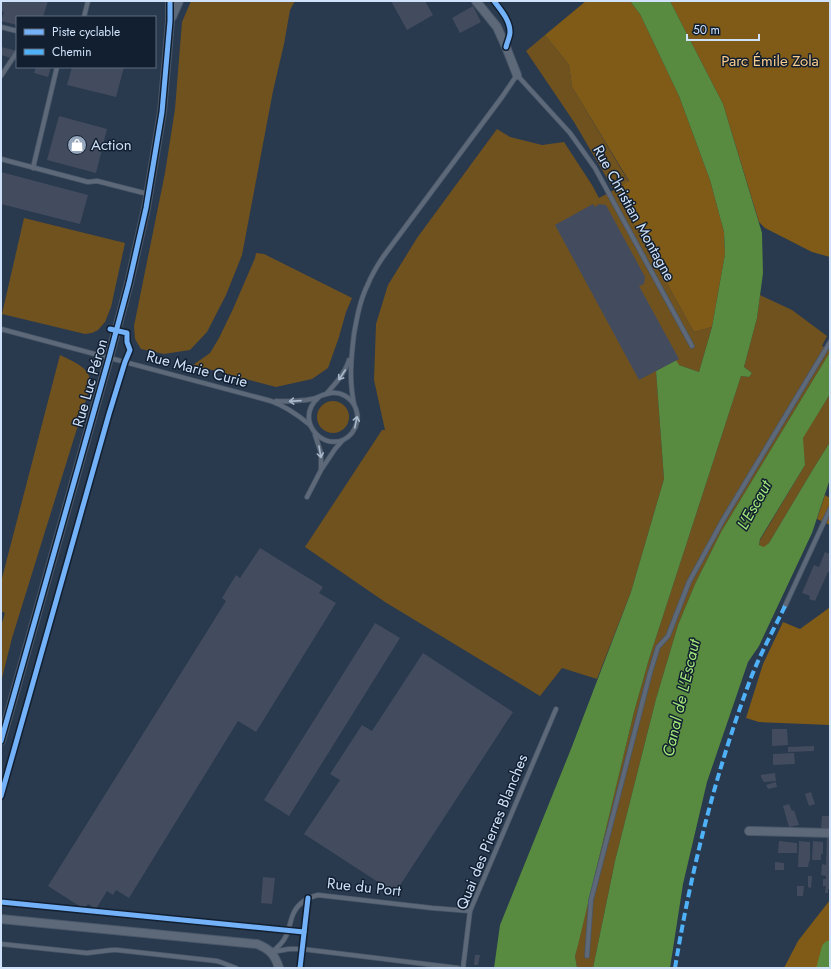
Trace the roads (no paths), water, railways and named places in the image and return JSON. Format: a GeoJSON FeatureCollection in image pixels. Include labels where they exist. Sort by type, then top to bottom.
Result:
{"type":"FeatureCollection","features":[{"type":"Feature","properties":{"kind":"street","name":"Rue Luc Péron"},"geometry":{"type":"LineString","coordinates":[[1,741],[129,284],[148,194],[162,112],[170,21],[170,1]]}},
{"type":"Feature","properties":{"kind":"street","name":"Rue Luc Péron"},"geometry":{"type":"LineString","coordinates":[[170,21],[179,1]]}},
{"type":"Feature","properties":{"kind":"street","name":"Rue Christian Montagne"},"geometry":{"type":"LineString","coordinates":[[476,1],[497,27],[517,75]]}},
{"type":"Feature","properties":{"kind":"street"},"geometry":{"type":"LineString","coordinates":[[749,831],[830,834]]}},
{"type":"Feature","properties":{"kind":"street"},"geometry":{"type":"LineString","coordinates":[[1,919],[257,944],[264,946],[272,952],[279,968]]}},
{"type":"Feature","properties":{"kind":"lane"},"geometry":{"type":"LineString","coordinates":[[84,16],[88,1]]}},
{"type":"Feature","properties":{"kind":"lane"},"geometry":{"type":"LineString","coordinates":[[1,27],[16,31]]}},
{"type":"Feature","properties":{"kind":"lane"},"geometry":{"type":"LineString","coordinates":[[1,76],[16,54]]}},
{"type":"Feature","properties":{"kind":"lane"},"geometry":{"type":"LineString","coordinates":[[33,168],[58,68]]}},
{"type":"Feature","properties":{"kind":"lane"},"geometry":{"type":"LineString","coordinates":[[307,497],[321,470],[336,447],[353,431],[356,424],[357,412],[354,404],[351,383],[351,354],[358,313],[364,292],[372,274],[517,75]]}},
{"type":"Feature","properties":{"kind":"lane","name":"Rue Christian Montagne"},"geometry":{"type":"LineString","coordinates":[[517,75],[570,133],[590,160],[692,346]]}},
{"type":"Feature","properties":{"kind":"lane"},"geometry":{"type":"LineString","coordinates":[[1,159],[88,182],[97,181],[148,194]]}},
{"type":"Feature","properties":{"kind":"lane","name":"Rue Marie Curie"},"geometry":{"type":"LineString","coordinates":[[1,330],[271,401],[285,407],[310,425]]}},
{"type":"Feature","properties":{"kind":"lane"},"geometry":{"type":"LineString","coordinates":[[587,956],[591,900],[658,647],[668,636],[689,582],[723,520],[830,342]]}},
{"type":"Feature","properties":{"kind":"lane"},"geometry":{"type":"LineString","coordinates":[[321,470],[322,463],[318,441],[310,425],[308,417],[313,403],[319,397],[327,393],[344,371],[351,354]]}},
{"type":"Feature","properties":{"kind":"lane"},"geometry":{"type":"LineString","coordinates":[[327,393],[342,395],[354,404]]}},
{"type":"Feature","properties":{"kind":"lane","name":"Rue Marie Curie"},"geometry":{"type":"LineString","coordinates":[[271,401],[293,401],[319,397]]}},
{"type":"Feature","properties":{"kind":"lane"},"geometry":{"type":"LineString","coordinates":[[315,434],[321,439],[328,441],[344,439]]}},
{"type":"Feature","properties":{"kind":"lane"},"geometry":{"type":"LineString","coordinates":[[785,606],[830,509]]}},
{"type":"Feature","properties":{"kind":"lane","name":"Quai des Pierres Blanches"},"geometry":{"type":"LineString","coordinates":[[463,968],[470,911],[556,709]]}},
{"type":"Feature","properties":{"kind":"lane","name":"Rue du Port"},"geometry":{"type":"LineString","coordinates":[[272,952],[287,935],[295,910],[299,905],[308,898],[318,895],[470,911]]}},
{"type":"Feature","properties":{"kind":"lane"},"geometry":{"type":"LineString","coordinates":[[1,944],[87,953],[117,950],[217,962],[236,968]]}},
{"type":"Feature","properties":{"kind":"lane"},"geometry":{"type":"LineString","coordinates":[[272,952],[289,949],[302,949],[458,968]]}},
{"type":"Feature","properties":{"kind":"water"},"geometry":{"type":"Polygon","coordinates":[[[630,1],[670,1],[723,104],[762,233],[763,273],[757,318],[744,367],[752,373],[749,377],[741,376],[649,659],[634,712],[575,956],[577,968],[494,968],[500,925],[571,749],[631,592],[664,479],[656,371],[676,360],[679,365],[699,372],[712,327],[725,254],[724,232],[710,180],[679,96],[640,14],[630,1]]]}},
{"type":"Feature","properties":{"kind":"water"},"geometry":{"type":"Polygon","coordinates":[[[830,352],[830,394],[803,438],[805,465],[760,539],[759,545],[764,547],[769,543],[830,442],[830,479],[812,533],[759,646],[748,662],[707,782],[683,884],[670,968],[593,968],[615,861],[656,699],[678,625],[695,584],[721,532],[830,352]]]}},
{"type":"Feature","properties":{"kind":"waterway"},"geometry":{"type":"LineString","coordinates":[[825,968],[830,949]]}},
{"type":"Feature","properties":{"kind":"place","name":"Action"},"geometry":{"type":"Point","coordinates":[77,145]}},
{"type":"Feature","properties":{"kind":"park label","name":"Parc Émile Zola"},"geometry":{"type":"Point","coordinates":[770,61]}},
{"type":"Feature","properties":{"kind":"water label","name":"L'Escaut"},"geometry":{"type":"Point","coordinates":[754,505]}},
{"type":"Feature","properties":{"kind":"water label","name":"Canal de L'Escaut"},"geometry":{"type":"Point","coordinates":[681,698]}}]}
